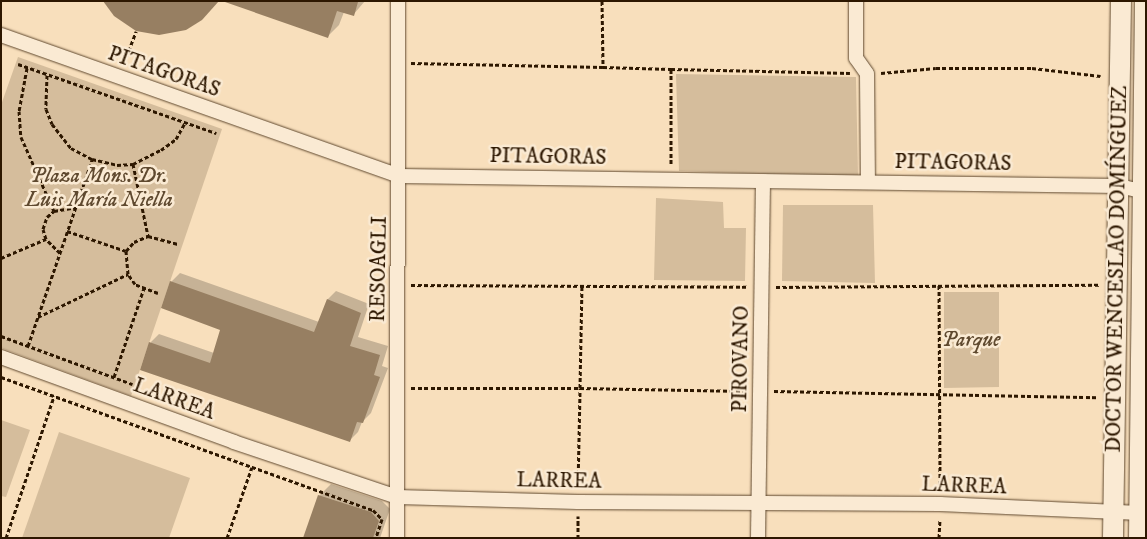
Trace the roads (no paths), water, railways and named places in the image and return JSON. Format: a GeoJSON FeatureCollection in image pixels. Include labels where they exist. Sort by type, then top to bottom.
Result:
{"type":"FeatureCollection","features":[{"type":"Feature","properties":{"kind":"main road","name":"DOCTOR WENCESLAO DOMÍNGUEZ"},"geometry":{"type":"LineString","coordinates":[[1113,538],[1121,1]]}},
{"type":"Feature","properties":{"kind":"main road","name":"DOCTOR WENCESLAO DOMÍNGUEZ"},"geometry":{"type":"LineString","coordinates":[[1139,538],[1143,375],[1145,12]]}},
{"type":"Feature","properties":{"kind":"street","name":"RESOAGLI"},"geometry":{"type":"LineString","coordinates":[[397,538],[398,1]]}},
{"type":"Feature","properties":{"kind":"street"},"geometry":{"type":"LineString","coordinates":[[856,1],[856,58],[866,74],[868,182]]}},
{"type":"Feature","properties":{"kind":"street","name":"PITAGORAS"},"geometry":{"type":"LineString","coordinates":[[1,35],[399,176],[671,178],[1119,186],[1144,191]]}},
{"type":"Feature","properties":{"kind":"street","name":"PIROVANO"},"geometry":{"type":"LineString","coordinates":[[758,538],[764,181]]}},
{"type":"Feature","properties":{"kind":"street","name":"LARREA"},"geometry":{"type":"LineString","coordinates":[[1,356],[397,497],[578,502],[940,504],[1140,513]]}},
{"type":"Feature","properties":{"kind":"park label","name":"Plaza Mons. Dr. Luis María Niella"},"geometry":{"type":"Point","coordinates":[99,188]}},
{"type":"Feature","properties":{"kind":"park label","name":"Parque"},"geometry":{"type":"Point","coordinates":[971,340]}}]}
